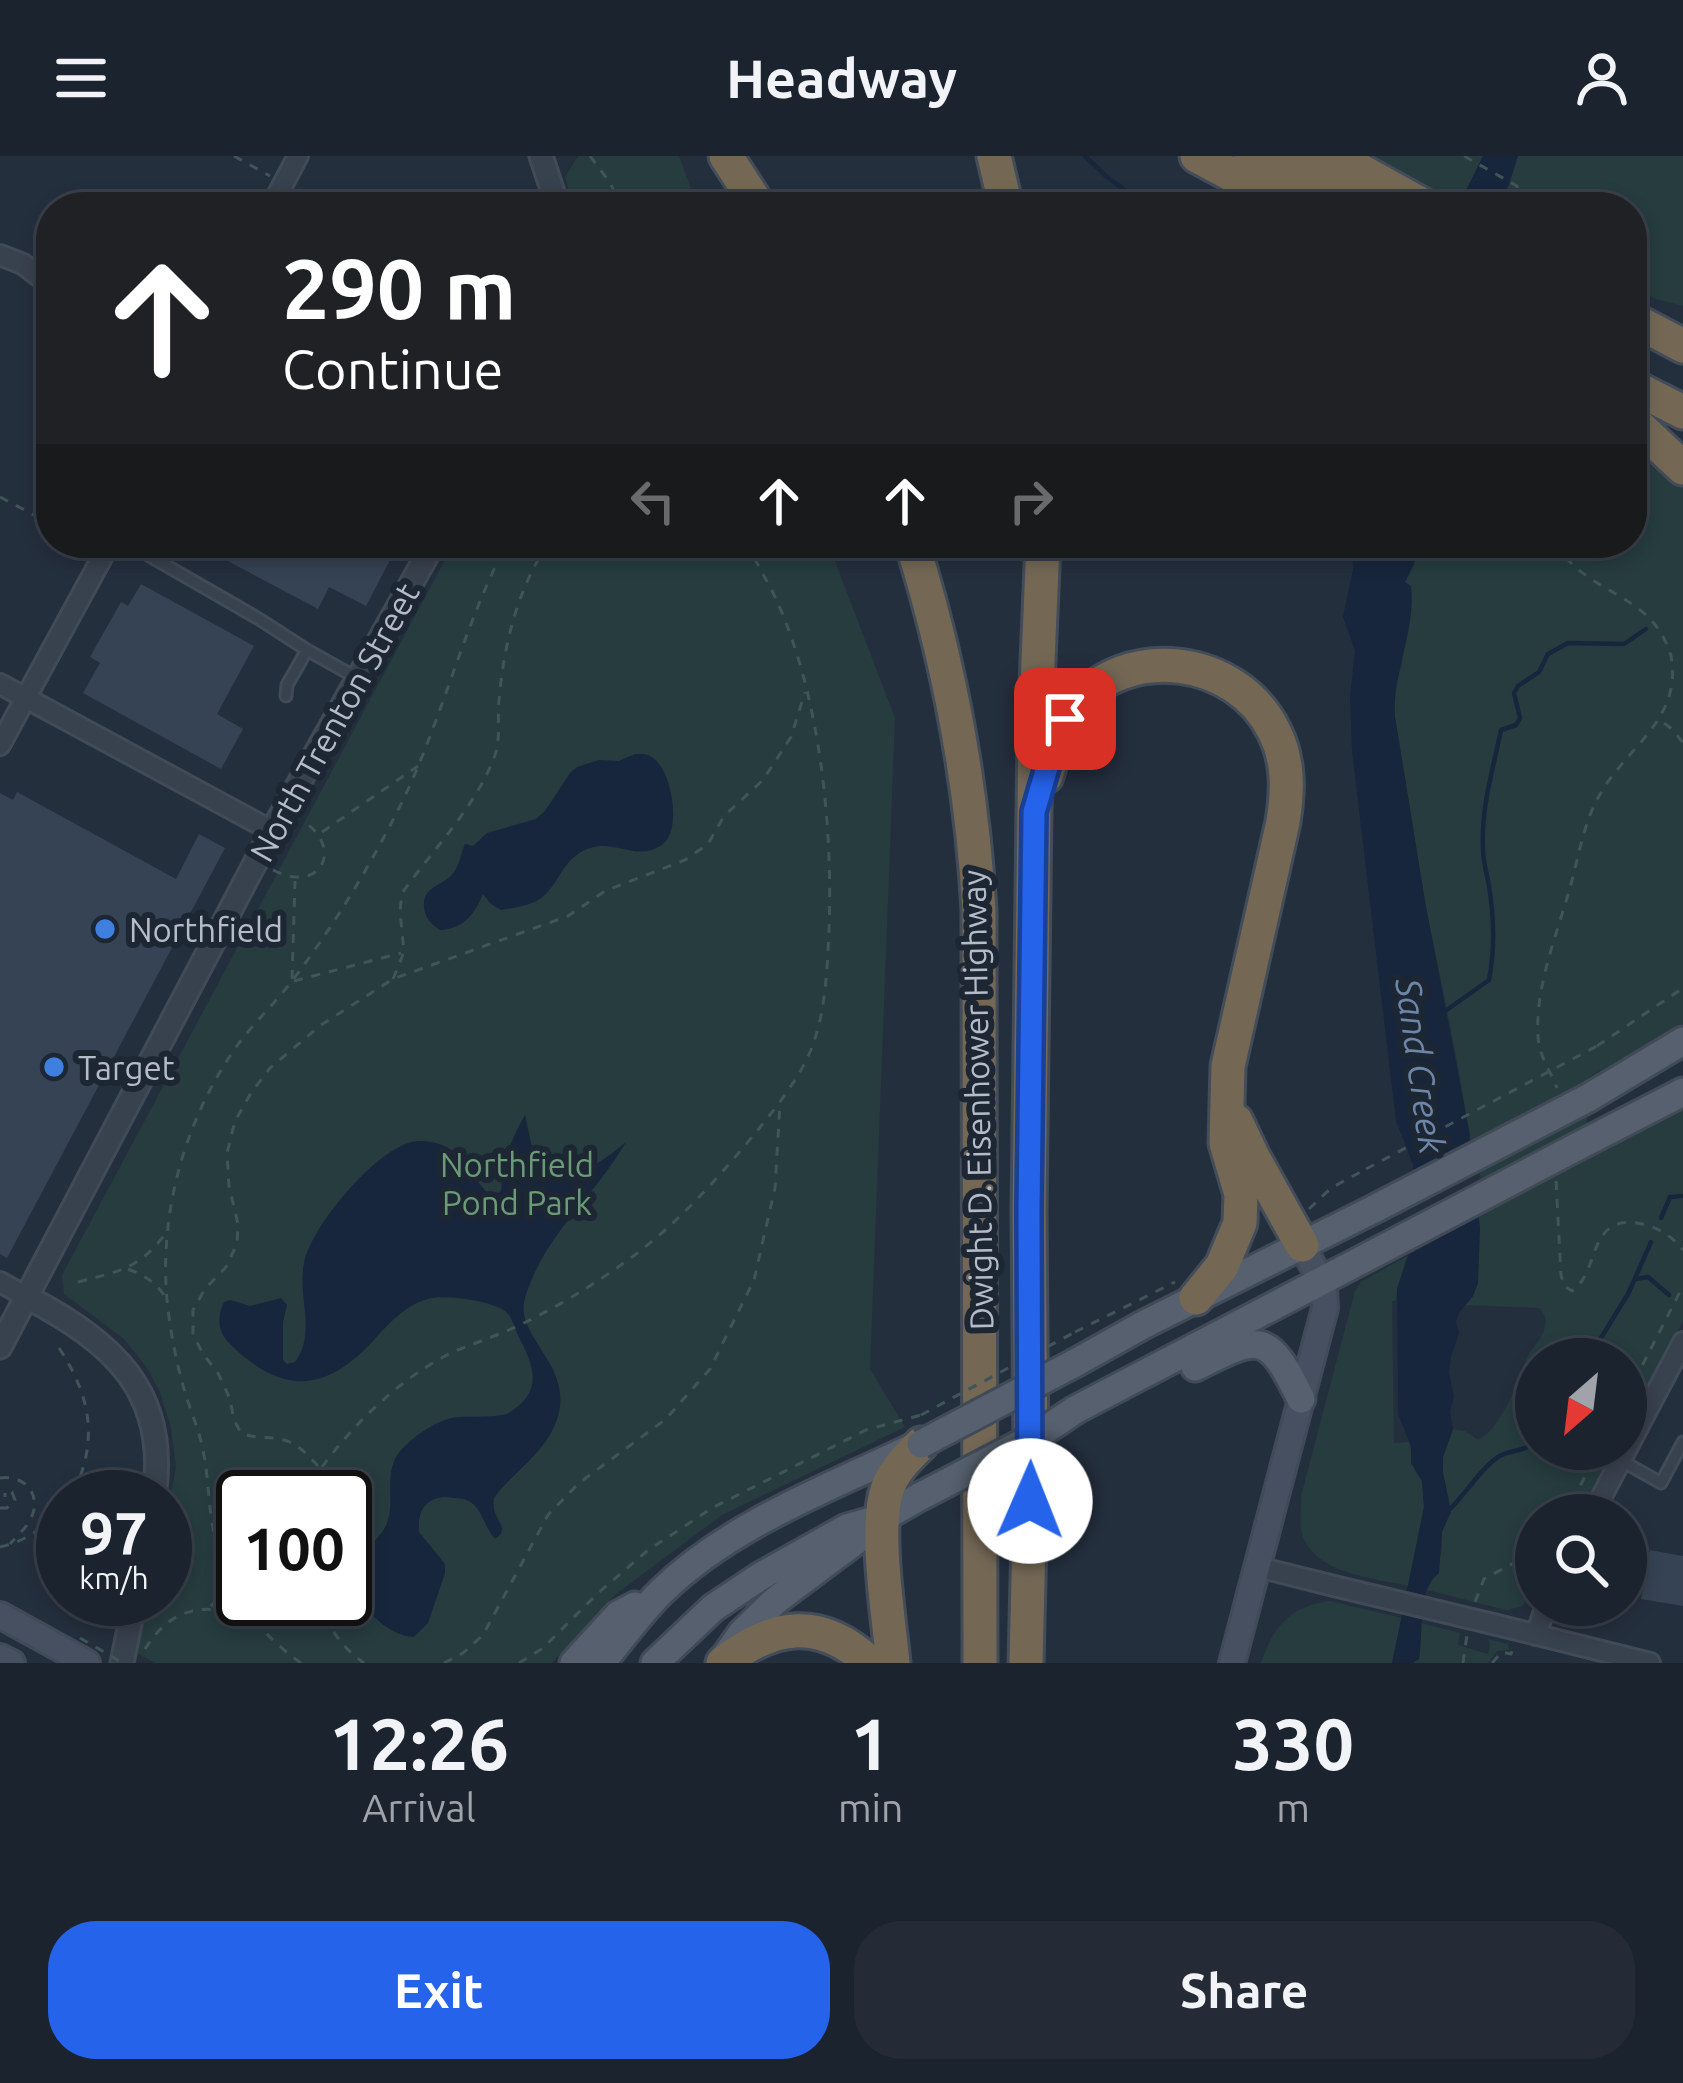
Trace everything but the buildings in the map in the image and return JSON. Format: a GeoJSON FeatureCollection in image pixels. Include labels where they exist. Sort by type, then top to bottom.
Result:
{"type":"FeatureCollection","features":[{"type":"Feature","properties":{"kind":"highway"},"geometry":{"type":"LineString","coordinates":[[726,156],[749,192]]}},
{"type":"Feature","properties":{"kind":"highway"},"geometry":{"type":"LineString","coordinates":[[994,156],[1002,192]]}},
{"type":"Feature","properties":{"kind":"highway"},"geometry":{"type":"LineString","coordinates":[[1197,156],[1322,189]]}},
{"type":"Feature","properties":{"kind":"highway"},"geometry":{"type":"LineString","coordinates":[[1250,156],[1322,189]]}},
{"type":"Feature","properties":{"kind":"highway"},"geometry":{"type":"LineString","coordinates":[[1284,156],[1322,189]]}},
{"type":"Feature","properties":{"kind":"highway"},"geometry":{"type":"LineString","coordinates":[[1647,306],[1683,322]]}},
{"type":"Feature","properties":{"kind":"highway"},"geometry":{"type":"LineString","coordinates":[[1647,327],[1683,346]]}},
{"type":"Feature","properties":{"kind":"highway"},"geometry":{"type":"LineString","coordinates":[[1647,349],[1683,367]]}},
{"type":"Feature","properties":{"kind":"highway"},"geometry":{"type":"LineString","coordinates":[[1647,370],[1683,388]]}},
{"type":"Feature","properties":{"kind":"highway"},"geometry":{"type":"LineString","coordinates":[[1647,394],[1683,412]]}},
{"type":"Feature","properties":{"kind":"highway"},"geometry":{"type":"LineString","coordinates":[[1647,434],[1683,468]]}},
{"type":"Feature","properties":{"kind":"highway","name":"Dwight D. Eisenhower Highway"},"geometry":{"type":"LineString","coordinates":[[916,558],[954,713],[978,882],[980,1663]]}},
{"type":"Feature","properties":{"kind":"highway","name":"Dwight D. Eisenhower Highway"},"geometry":{"type":"LineString","coordinates":[[1026,1663],[1034,812],[1042,558]]}},
{"type":"Feature","properties":{"kind":"highway"},"geometry":{"type":"LineString","coordinates":[[1034,812],[1065,719],[1097,685],[1125,672],[1161,664],[1206,671],[1237,688],[1264,715],[1281,749],[1286,802],[1228,1066],[1226,1143],[1241,1194],[1240,1223],[1222,1266],[1188,1289]]}},
{"type":"Feature","properties":{"kind":"highway"},"geometry":{"type":"LineString","coordinates":[[1226,1097],[1252,1157],[1288,1216],[1304,1228]]}},
{"type":"Feature","properties":{"kind":"highway"},"geometry":{"type":"LineString","coordinates":[[893,1663],[882,1518],[889,1484],[921,1429]]}},
{"type":"Feature","properties":{"kind":"highway"},"geometry":{"type":"LineString","coordinates":[[722,1663],[770,1634],[807,1631],[845,1644],[870,1663]]}},
{"type":"Feature","properties":{"kind":"main road"},"geometry":{"type":"LineString","coordinates":[[574,1663],[619,1615],[660,1593],[742,1533],[921,1429],[1075,1363],[1188,1289],[1304,1228],[1376,1208],[1588,1098],[1683,1041]]}},
{"type":"Feature","properties":{"kind":"main road"},"geometry":{"type":"LineString","coordinates":[[655,1663],[713,1608],[847,1528],[882,1518],[1075,1418],[1322,1281],[1683,1092]]}},
{"type":"Feature","properties":{"kind":"main road"},"geometry":{"type":"LineString","coordinates":[[1232,1663],[1325,1308],[1326,1293],[1304,1228]]}},
{"type":"Feature","properties":{"kind":"main road"},"geometry":{"type":"LineString","coordinates":[[1075,1418],[1087,1424],[1244,1345],[1277,1354],[1301,1399]]}},
{"type":"Feature","properties":{"kind":"main road"},"geometry":{"type":"LineString","coordinates":[[722,1663],[742,1633],[775,1601],[856,1543],[882,1518]]}},
{"type":"Feature","properties":{"kind":"main road"},"geometry":{"type":"LineString","coordinates":[[602,1663],[660,1593]]}},
{"type":"Feature","properties":{"kind":"main road"},"geometry":{"type":"LineString","coordinates":[[0,1616],[81,1653]]}},
{"type":"Feature","properties":{"kind":"main road"},"geometry":{"type":"LineString","coordinates":[[0,1657],[12,1663]]}},
{"type":"Feature","properties":{"kind":"street"},"geometry":{"type":"LineString","coordinates":[[279,192],[298,156]]}},
{"type":"Feature","properties":{"kind":"street"},"geometry":{"type":"LineString","coordinates":[[541,156],[553,192]]}},
{"type":"Feature","properties":{"kind":"street"},"geometry":{"type":"LineString","coordinates":[[0,255],[36,275]]}},
{"type":"Feature","properties":{"kind":"street"},"geometry":{"type":"LineString","coordinates":[[0,745],[102,558]]}},
{"type":"Feature","properties":{"kind":"street","name":"North Trenton Street"},"geometry":{"type":"LineString","coordinates":[[0,1346],[272,831],[425,558]]}},
{"type":"Feature","properties":{"kind":"street"},"geometry":{"type":"LineString","coordinates":[[0,684],[272,831]]}},
{"type":"Feature","properties":{"kind":"street"},"geometry":{"type":"LineString","coordinates":[[0,1282],[105,1346],[132,1378],[150,1415],[155,1470]]}},
{"type":"Feature","properties":{"kind":"street"},"geometry":{"type":"LineString","coordinates":[[1647,1411],[1683,1344]]}},
{"type":"Feature","properties":{"kind":"street"},"geometry":{"type":"LineString","coordinates":[[1258,1567],[1647,1663]]}},
{"type":"Feature","properties":{"kind":"street"},"geometry":{"type":"LineString","coordinates":[[128,1662],[132,1626]]}},
{"type":"Feature","properties":{"kind":"street"},"geometry":{"type":"LineString","coordinates":[[1536,1635],[1539,1626]]}},
{"type":"Feature","properties":{"kind":"lane"},"geometry":{"type":"LineString","coordinates":[[153,558],[357,678]]}},
{"type":"Feature","properties":{"kind":"lane"},"geometry":{"type":"LineString","coordinates":[[286,696],[287,685],[307,650]]}},
{"type":"Feature","properties":{"kind":"lane"},"geometry":{"type":"LineString","coordinates":[[1638,1470],[1661,1483],[1683,1442]]}},
{"type":"Feature","properties":{"kind":"path"},"geometry":{"type":"LineString","coordinates":[[590,156],[614,192]]}},
{"type":"Feature","properties":{"kind":"path"},"geometry":{"type":"LineString","coordinates":[[1467,157],[1515,183],[1520,192]]}},
{"type":"Feature","properties":{"kind":"path"},"geometry":{"type":"LineString","coordinates":[[0,496],[36,516]]}},
{"type":"Feature","properties":{"kind":"path"},"geometry":{"type":"LineString","coordinates":[[216,1537],[202,1444],[175,1354],[167,1300],[167,1232],[179,1168],[213,1084],[239,1043],[292,981],[368,866],[419,765],[474,613],[500,558]]}},
{"type":"Feature","properties":{"kind":"path"},"geometry":{"type":"LineString","coordinates":[[393,979],[404,952],[403,893],[481,788],[497,749],[505,650],[522,592],[540,558]]}},
{"type":"Feature","properties":{"kind":"path"},"geometry":{"type":"LineString","coordinates":[[754,558],[777,601],[806,691],[823,776],[829,845],[827,978],[810,1052],[780,1102],[682,1216],[628,1259],[530,1319],[449,1354],[412,1377],[362,1420],[320,1468],[303,1450],[284,1440],[241,1433],[218,1372],[193,1334],[193,1310],[226,1267],[237,1244],[227,1154],[235,1121],[270,1068],[321,1025],[393,979],[549,925],[605,891],[685,860],[708,844],[724,816],[763,780],[791,737],[806,691]]}},
{"type":"Feature","properties":{"kind":"path"},"geometry":{"type":"LineString","coordinates":[[1558,1092],[1539,1048],[1539,1002],[1592,808],[1609,778],[1663,722],[1674,681],[1666,643],[1644,610],[1589,580],[1566,558]]}},
{"type":"Feature","properties":{"kind":"path"},"geometry":{"type":"LineString","coordinates":[[1663,722],[1683,743]]}},
{"type":"Feature","properties":{"kind":"path"},"geometry":{"type":"LineString","coordinates":[[320,833],[419,765]]}},
{"type":"Feature","properties":{"kind":"path"},"geometry":{"type":"LineString","coordinates":[[255,863],[295,879],[312,875],[322,864],[320,833],[284,809]]}},
{"type":"Feature","properties":{"kind":"path"},"geometry":{"type":"LineString","coordinates":[[292,981],[295,879]]}},
{"type":"Feature","properties":{"kind":"path"},"geometry":{"type":"LineString","coordinates":[[292,981],[404,952]]}},
{"type":"Feature","properties":{"kind":"path"},"geometry":{"type":"LineString","coordinates":[[1304,1228],[1322,1194],[1597,1046],[1683,988]]}},
{"type":"Feature","properties":{"kind":"path"},"geometry":{"type":"LineString","coordinates":[[444,1663],[483,1635],[548,1515],[579,1483],[666,1419],[710,1369],[754,1280],[775,1188],[780,1102]]}},
{"type":"Feature","properties":{"kind":"path"},"geometry":{"type":"LineString","coordinates":[[1556,1178],[1561,1275],[1572,1292],[1580,1287],[1597,1241],[1621,1224],[1633,1222],[1661,1231],[1683,1250]]}},
{"type":"Feature","properties":{"kind":"path"},"geometry":{"type":"LineString","coordinates":[[79,1282],[128,1269],[148,1255],[167,1232]]}},
{"type":"Feature","properties":{"kind":"path"},"geometry":{"type":"LineString","coordinates":[[128,1269],[148,1278],[167,1300]]}},
{"type":"Feature","properties":{"kind":"path"},"geometry":{"type":"LineString","coordinates":[[1647,1355],[1683,1286]]}},
{"type":"Feature","properties":{"kind":"path"},"geometry":{"type":"LineString","coordinates":[[519,1663],[543,1648],[647,1551],[712,1508],[866,1430],[921,1429],[1075,1332],[1188,1289]]}},
{"type":"Feature","properties":{"kind":"path"},"geometry":{"type":"LineString","coordinates":[[59,1348],[88,1415],[87,1458],[82,1470]]}},
{"type":"Feature","properties":{"kind":"path"},"geometry":{"type":"LineString","coordinates":[[1576,1494],[1588,1470]]}},
{"type":"Feature","properties":{"kind":"path"},"geometry":{"type":"LineString","coordinates":[[0,1478],[25,1482],[35,1498],[33,1515],[10,1544]]}},
{"type":"Feature","properties":{"kind":"path"},"geometry":{"type":"LineString","coordinates":[[0,1508],[12,1505],[15,1496],[8,1491],[4,1497]]}},
{"type":"Feature","properties":{"kind":"path"},"geometry":{"type":"LineString","coordinates":[[0,1546],[36,1531]]}},
{"type":"Feature","properties":{"kind":"path"},"geometry":{"type":"LineString","coordinates":[[1472,1612],[1484,1579],[1515,1562]]}},
{"type":"Feature","properties":{"kind":"path"},"geometry":{"type":"LineString","coordinates":[[210,1607],[216,1600]]}},
{"type":"Feature","properties":{"kind":"path"},"geometry":{"type":"LineString","coordinates":[[81,1653],[128,1662],[169,1621],[184,1613],[216,1609]]}},
{"type":"Feature","properties":{"kind":"path"},"geometry":{"type":"LineString","coordinates":[[259,1626],[302,1663]]}},
{"type":"Feature","properties":{"kind":"path"},"geometry":{"type":"LineString","coordinates":[[330,1626],[344,1648],[364,1663]]}},
{"type":"Feature","properties":{"kind":"path"},"geometry":{"type":"LineString","coordinates":[[1463,1663],[1468,1629]]}},
{"type":"Feature","properties":{"kind":"path"},"geometry":{"type":"LineString","coordinates":[[1492,1663],[1502,1652],[1511,1654],[1513,1646]]}},
{"type":"Feature","properties":{"kind":"green space"},"geometry":{"type":"Polygon","coordinates":[[[578,156],[679,156],[692,192],[569,192],[565,177],[578,156]]]}},
{"type":"Feature","properties":{"kind":"green space"},"geometry":{"type":"Polygon","coordinates":[[[1344,156],[1483,156],[1465,192],[1338,192],[1344,156]]]}},
{"type":"Feature","properties":{"kind":"green space"},"geometry":{"type":"Polygon","coordinates":[[[1518,156],[1683,156],[1683,306],[1647,294],[1647,192],[1505,192],[1518,156]]]}},
{"type":"Feature","properties":{"kind":"green space"},"geometry":{"type":"Polygon","coordinates":[[[1647,451],[1683,487],[1683,1024],[1589,1077],[1585,1159],[1683,1107],[1683,1321],[1647,1390],[1647,1338],[1540,1338],[1546,1321],[1540,1308],[1465,1305],[1476,1278],[1475,1177],[1393,693],[1402,665],[1405,582],[1415,558],[1647,558],[1647,451]]]}},
{"type":"Feature","properties":{"kind":"green space","name":"Northfield Pond Park"},"geometry":{"type":"Polygon","coordinates":[[[446,558],[834,558],[895,718],[870,1369],[905,1427],[722,1515],[616,1594],[552,1663],[155,1663],[137,1653],[143,1626],[192,1626],[192,1470],[176,1470],[171,1428],[160,1392],[124,1339],[64,1294],[62,1275],[446,558]]]}},
{"type":"Feature","properties":{"kind":"green space"},"geometry":{"type":"Polygon","coordinates":[[[1407,1256],[1392,1301],[1394,1443],[1409,1442],[1422,1481],[1424,1507],[1409,1586],[1332,1566],[1309,1547],[1301,1520],[1301,1496],[1355,1291],[1361,1282],[1407,1256]]]}},
{"type":"Feature","properties":{"kind":"green space"},"geometry":{"type":"Polygon","coordinates":[[[1515,1387],[1515,1470],[1606,1470],[1594,1494],[1515,1494],[1515,1608],[1506,1610],[1427,1590],[1451,1512],[1443,1457],[1453,1429],[1478,1440],[1508,1404],[1515,1387]]]}},
{"type":"Feature","properties":{"kind":"green space"},"geometry":{"type":"Polygon","coordinates":[[[1330,1601],[1402,1618],[1392,1663],[1261,1663],[1285,1620],[1304,1608],[1330,1601]]]}},
{"type":"Feature","properties":{"kind":"green space"},"geometry":{"type":"Polygon","coordinates":[[[1421,1623],[1460,1633],[1458,1645],[1488,1654],[1488,1639],[1508,1644],[1509,1650],[1497,1651],[1488,1663],[1413,1663],[1419,1659],[1421,1623]]]}},
{"type":"Feature","properties":{"kind":"water"},"geometry":{"type":"Polygon","coordinates":[[[1483,156],[1518,156],[1505,192],[1465,192],[1483,156]]]}},
{"type":"Feature","properties":{"kind":"water","name":"Sand Creek"},"geometry":{"type":"Polygon","coordinates":[[[1352,558],[1415,558],[1405,582],[1411,586],[1412,603],[1395,717],[1469,1130],[1480,1228],[1478,1283],[1456,1322],[1459,1333],[1449,1373],[1453,1429],[1443,1473],[1451,1511],[1442,1532],[1439,1573],[1424,1601],[1419,1659],[1413,1663],[1392,1663],[1424,1507],[1422,1481],[1411,1463],[1411,1446],[1398,1414],[1397,1289],[1415,1218],[1413,1165],[1396,1121],[1352,751],[1350,696],[1355,651],[1343,617],[1352,558]]]}},
{"type":"Feature","properties":{"kind":"water"},"geometry":{"type":"Polygon","coordinates":[[[635,754],[653,758],[670,787],[672,826],[663,844],[645,851],[590,848],[572,859],[534,902],[501,910],[483,894],[472,914],[455,927],[440,930],[429,920],[424,900],[454,872],[465,844],[473,846],[487,833],[536,819],[577,767],[635,754]]]}},
{"type":"Feature","properties":{"kind":"water"},"geometry":{"type":"Polygon","coordinates":[[[525,1115],[543,1180],[577,1174],[626,1142],[544,1255],[525,1298],[528,1327],[559,1387],[554,1427],[542,1447],[494,1498],[502,1527],[495,1539],[468,1500],[439,1498],[423,1509],[419,1532],[445,1564],[445,1573],[428,1623],[414,1637],[403,1635],[372,1614],[372,1543],[390,1511],[393,1465],[403,1448],[444,1420],[507,1414],[527,1396],[532,1368],[511,1319],[499,1307],[432,1298],[399,1315],[337,1371],[302,1381],[267,1372],[249,1360],[223,1334],[220,1313],[230,1300],[250,1306],[281,1298],[287,1305],[283,1360],[295,1362],[305,1339],[303,1276],[309,1248],[331,1211],[363,1174],[397,1148],[422,1141],[456,1153],[483,1188],[496,1195],[501,1191],[515,1133],[525,1115]]]}},
{"type":"Feature","properties":{"kind":"pier"},"geometry":{"type":"Polygon","coordinates":[[[1476,1137],[1484,1214],[1399,1260],[1409,1217],[1407,1173],[1476,1137]]]}},
{"type":"Feature","properties":{"kind":"waterway"},"geometry":{"type":"LineString","coordinates":[[1085,156],[1127,192]]}},
{"type":"Feature","properties":{"kind":"waterway","name":"Sand Creek"},"geometry":{"type":"LineString","coordinates":[[1441,1014],[1489,980],[1493,921],[1483,854],[1484,818],[1501,730],[1516,725],[1520,718],[1514,693],[1539,672],[1548,654],[1568,643],[1624,644],[1646,629]]}},
{"type":"Feature","properties":{"kind":"waterway"},"geometry":{"type":"LineString","coordinates":[[1661,1218],[1670,1197],[1681,1196]]}},
{"type":"Feature","properties":{"kind":"waterway"},"geometry":{"type":"LineString","coordinates":[[1601,1338],[1628,1294],[1651,1242]]}},
{"type":"Feature","properties":{"kind":"waterway"},"geometry":{"type":"LineString","coordinates":[[1635,1279],[1648,1277],[1669,1295]]}},
{"type":"Feature","properties":{"kind":"waterway"},"geometry":{"type":"LineString","coordinates":[[1449,1510],[1492,1462],[1515,1451]]}},
{"type":"Feature","properties":{"kind":"place","name":"Northfield"},"geometry":{"type":"Point","coordinates":[105,929]}},
{"type":"Feature","properties":{"kind":"place","name":"Target"},"geometry":{"type":"Point","coordinates":[54,1067]}},
{"type":"Feature","properties":{"kind":"route"},"geometry":{"type":"LineString","coordinates":[[1030,1501],[1034,812],[1065,719]]}}]}
